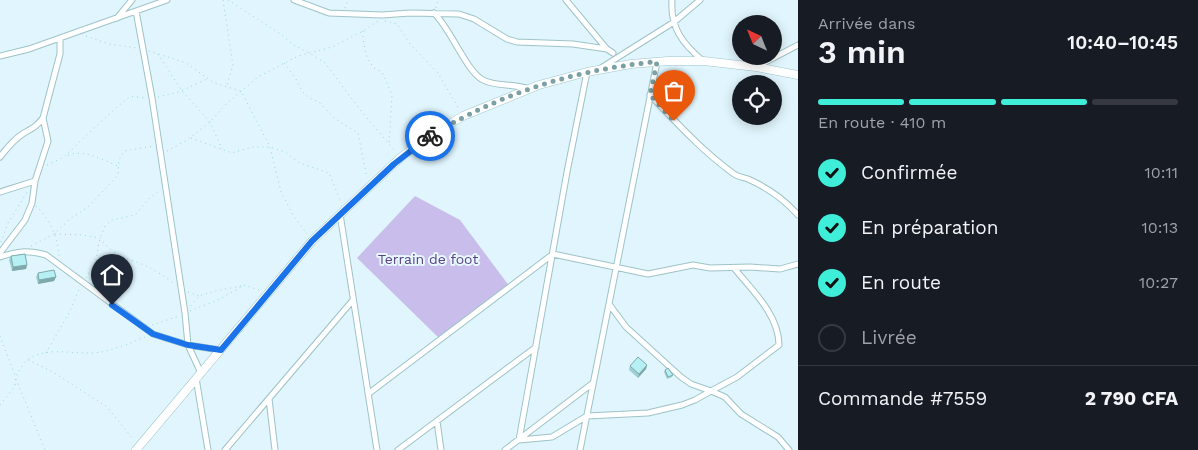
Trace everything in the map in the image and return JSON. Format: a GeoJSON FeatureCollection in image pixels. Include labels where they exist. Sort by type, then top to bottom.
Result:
{"type":"FeatureCollection","features":[{"type":"Feature","properties":{"kind":"main road"},"geometry":{"type":"LineString","coordinates":[[138,448],[312,241],[400,158],[428,137],[463,116],[529,89],[587,72],[657,62],[704,62],[756,67],[798,75]]}},
{"type":"Feature","properties":{"kind":"street"},"geometry":{"type":"LineString","coordinates":[[117,19],[132,0]]}},
{"type":"Feature","properties":{"kind":"street"},"geometry":{"type":"LineString","coordinates":[[0,56],[29,49],[167,0]]}},
{"type":"Feature","properties":{"kind":"street"},"geometry":{"type":"LineString","coordinates":[[294,0],[329,14],[459,14],[474,19],[507,39],[517,42],[529,44],[558,42],[607,49]]}},
{"type":"Feature","properties":{"kind":"street"},"geometry":{"type":"LineString","coordinates":[[566,0],[607,49],[613,53]]}},
{"type":"Feature","properties":{"kind":"street"},"geometry":{"type":"LineString","coordinates":[[672,0],[674,22],[681,39],[687,48],[704,62]]}},
{"type":"Feature","properties":{"kind":"street"},"geometry":{"type":"LineString","coordinates":[[598,70],[674,22],[700,0]]}},
{"type":"Feature","properties":{"kind":"street"},"geometry":{"type":"LineString","coordinates":[[136,11],[161,154],[185,313],[188,345],[199,376],[208,450]]}},
{"type":"Feature","properties":{"kind":"street"},"geometry":{"type":"LineString","coordinates":[[434,13],[479,78],[488,82],[515,84],[529,89]]}},
{"type":"Feature","properties":{"kind":"street"},"geometry":{"type":"LineString","coordinates":[[0,157],[10,145],[23,134],[35,128],[43,118],[60,54],[60,38]]}},
{"type":"Feature","properties":{"kind":"street"},"geometry":{"type":"LineString","coordinates":[[756,67],[798,45]]}},
{"type":"Feature","properties":{"kind":"street"},"geometry":{"type":"LineString","coordinates":[[580,450],[657,62]]}},
{"type":"Feature","properties":{"kind":"street"},"geometry":{"type":"LineString","coordinates":[[519,440],[587,72]]}},
{"type":"Feature","properties":{"kind":"street"},"geometry":{"type":"LineString","coordinates":[[650,95],[709,156],[737,176],[748,179],[775,195],[798,215]]}},
{"type":"Feature","properties":{"kind":"street"},"geometry":{"type":"LineString","coordinates":[[0,255],[25,220],[32,203],[35,181],[48,141],[43,118]]}},
{"type":"Feature","properties":{"kind":"street"},"geometry":{"type":"LineString","coordinates":[[0,192],[35,181]]}},
{"type":"Feature","properties":{"kind":"street"},"geometry":{"type":"LineString","coordinates":[[342,212],[353,300],[376,450]]}},
{"type":"Feature","properties":{"kind":"street"},"geometry":{"type":"LineString","coordinates":[[0,255],[30,251],[46,255],[153,334],[188,345],[221,350]]}},
{"type":"Feature","properties":{"kind":"street"},"geometry":{"type":"LineString","coordinates":[[368,394],[553,254],[648,274],[693,265],[710,268],[780,269],[798,264]]}},
{"type":"Feature","properties":{"kind":"street"},"geometry":{"type":"LineString","coordinates":[[519,440],[552,437],[587,416],[648,413],[682,405],[711,392],[737,377],[779,345],[777,328],[768,312],[734,268]]}},
{"type":"Feature","properties":{"kind":"street"},"geometry":{"type":"LineString","coordinates":[[225,450],[353,300]]}},
{"type":"Feature","properties":{"kind":"street"},"geometry":{"type":"LineString","coordinates":[[609,304],[626,327],[681,376],[691,384],[725,397],[741,414],[778,437],[790,450]]}},
{"type":"Feature","properties":{"kind":"street"},"geometry":{"type":"LineString","coordinates":[[398,450],[536,347]]}},
{"type":"Feature","properties":{"kind":"street"},"geometry":{"type":"LineString","coordinates":[[505,450],[593,383]]}},
{"type":"Feature","properties":{"kind":"street"},"geometry":{"type":"LineString","coordinates":[[269,398],[275,450]]}},
{"type":"Feature","properties":{"kind":"street"},"geometry":{"type":"LineString","coordinates":[[437,421],[441,450]]}},
{"type":"Feature","properties":{"kind":"path"},"geometry":{"type":"LineString","coordinates":[[223,0],[233,65],[227,86]]}},
{"type":"Feature","properties":{"kind":"path"},"geometry":{"type":"LineString","coordinates":[[228,0],[282,35],[292,44],[325,63],[400,158]]}},
{"type":"Feature","properties":{"kind":"path"},"geometry":{"type":"LineString","coordinates":[[434,13],[438,0]]}},
{"type":"Feature","properties":{"kind":"path"},"geometry":{"type":"LineString","coordinates":[[161,154],[190,138],[258,77],[298,56],[332,46],[363,31],[379,20],[397,24],[410,44],[438,73],[463,116]]}},
{"type":"Feature","properties":{"kind":"path"},"geometry":{"type":"LineString","coordinates":[[79,31],[90,38],[109,44],[142,49],[186,63],[207,79],[241,91],[270,147],[281,192],[293,215],[312,241]]}},
{"type":"Feature","properties":{"kind":"path"},"geometry":{"type":"LineString","coordinates":[[363,31],[367,58],[374,68],[382,72],[392,95],[389,144]]}},
{"type":"Feature","properties":{"kind":"path"},"geometry":{"type":"LineString","coordinates":[[158,53],[182,91],[210,122],[223,150]]}},
{"type":"Feature","properties":{"kind":"path"},"geometry":{"type":"LineString","coordinates":[[284,63],[296,79],[302,92],[309,98],[319,102],[334,118],[358,133],[369,186]]}},
{"type":"Feature","properties":{"kind":"path"},"geometry":{"type":"LineString","coordinates":[[65,156],[122,102],[130,97],[152,98],[182,91],[207,79]]}},
{"type":"Feature","properties":{"kind":"path"},"geometry":{"type":"LineString","coordinates":[[190,138],[232,153],[252,146],[270,147],[285,152],[300,163],[328,173],[342,212]]}},
{"type":"Feature","properties":{"kind":"path"},"geometry":{"type":"LineString","coordinates":[[30,246],[54,234],[70,219],[88,207],[118,175],[119,160],[124,152],[159,146]]}},
{"type":"Feature","properties":{"kind":"path"},"geometry":{"type":"LineString","coordinates":[[39,170],[50,162],[74,153],[83,153],[119,166]]}},
{"type":"Feature","properties":{"kind":"path"},"geometry":{"type":"LineString","coordinates":[[46,353],[70,311],[77,290],[96,261],[100,238],[105,226],[112,220],[135,215],[149,198],[165,185]]}},
{"type":"Feature","properties":{"kind":"path"},"geometry":{"type":"LineString","coordinates":[[0,245],[8,223],[28,191]]}},
{"type":"Feature","properties":{"kind":"path"},"geometry":{"type":"LineString","coordinates":[[32,203],[41,210],[54,234],[59,264]]}},
{"type":"Feature","properties":{"kind":"path"},"geometry":{"type":"LineString","coordinates":[[54,234],[84,235],[100,238],[108,249],[130,261],[153,269],[181,289],[199,296]]}},
{"type":"Feature","properties":{"kind":"path"},"geometry":{"type":"LineString","coordinates":[[185,313],[199,296],[215,291],[244,286],[267,293]]}},
{"type":"Feature","properties":{"kind":"path"},"geometry":{"type":"LineString","coordinates":[[142,326],[152,325],[185,313],[220,299],[244,286]]}},
{"type":"Feature","properties":{"kind":"path"},"geometry":{"type":"LineString","coordinates":[[0,405],[16,386],[15,376],[28,360],[36,355],[46,353],[100,352],[153,334]]}},
{"type":"Feature","properties":{"kind":"path"},"geometry":{"type":"LineString","coordinates":[[0,336],[45,450]]}},
{"type":"Feature","properties":{"kind":"path"},"geometry":{"type":"LineString","coordinates":[[28,360],[52,372],[107,407],[138,448]]}},
{"type":"Feature","properties":{"kind":"green space","name":"Terrain de foot"},"geometry":{"type":"Polygon","coordinates":[[[415,196],[460,220],[510,287],[440,339],[357,258],[415,196]]]}},
{"type":"Feature","properties":{"kind":"building"},"geometry":{"type":"Polygon","coordinates":[[[25,254],[27,265],[13,267],[11,256],[25,254]]]}},
{"type":"Feature","properties":{"kind":"building"},"geometry":{"type":"Polygon","coordinates":[[[54,270],[56,277],[39,280],[38,273],[54,270]]]}},
{"type":"Feature","properties":{"kind":"building"},"geometry":{"type":"Polygon","coordinates":[[[638,357],[647,365],[639,374],[630,366],[638,357]]]}},
{"type":"Feature","properties":{"kind":"building"},"geometry":{"type":"Polygon","coordinates":[[[668,368],[673,375],[668,377],[665,370],[668,368]]]}},
{"type":"Feature","properties":{"kind":"way so far"},"geometry":{"type":"LineString","coordinates":[[430,136],[463,116],[539,85],[598,70],[653,62],[657,62],[650,95],[674,121]]}},
{"type":"Feature","properties":{"kind":"route"},"geometry":{"type":"LineString","coordinates":[[112,305],[153,334],[188,345],[221,350],[300,253],[400,158],[430,136]]}}]}
